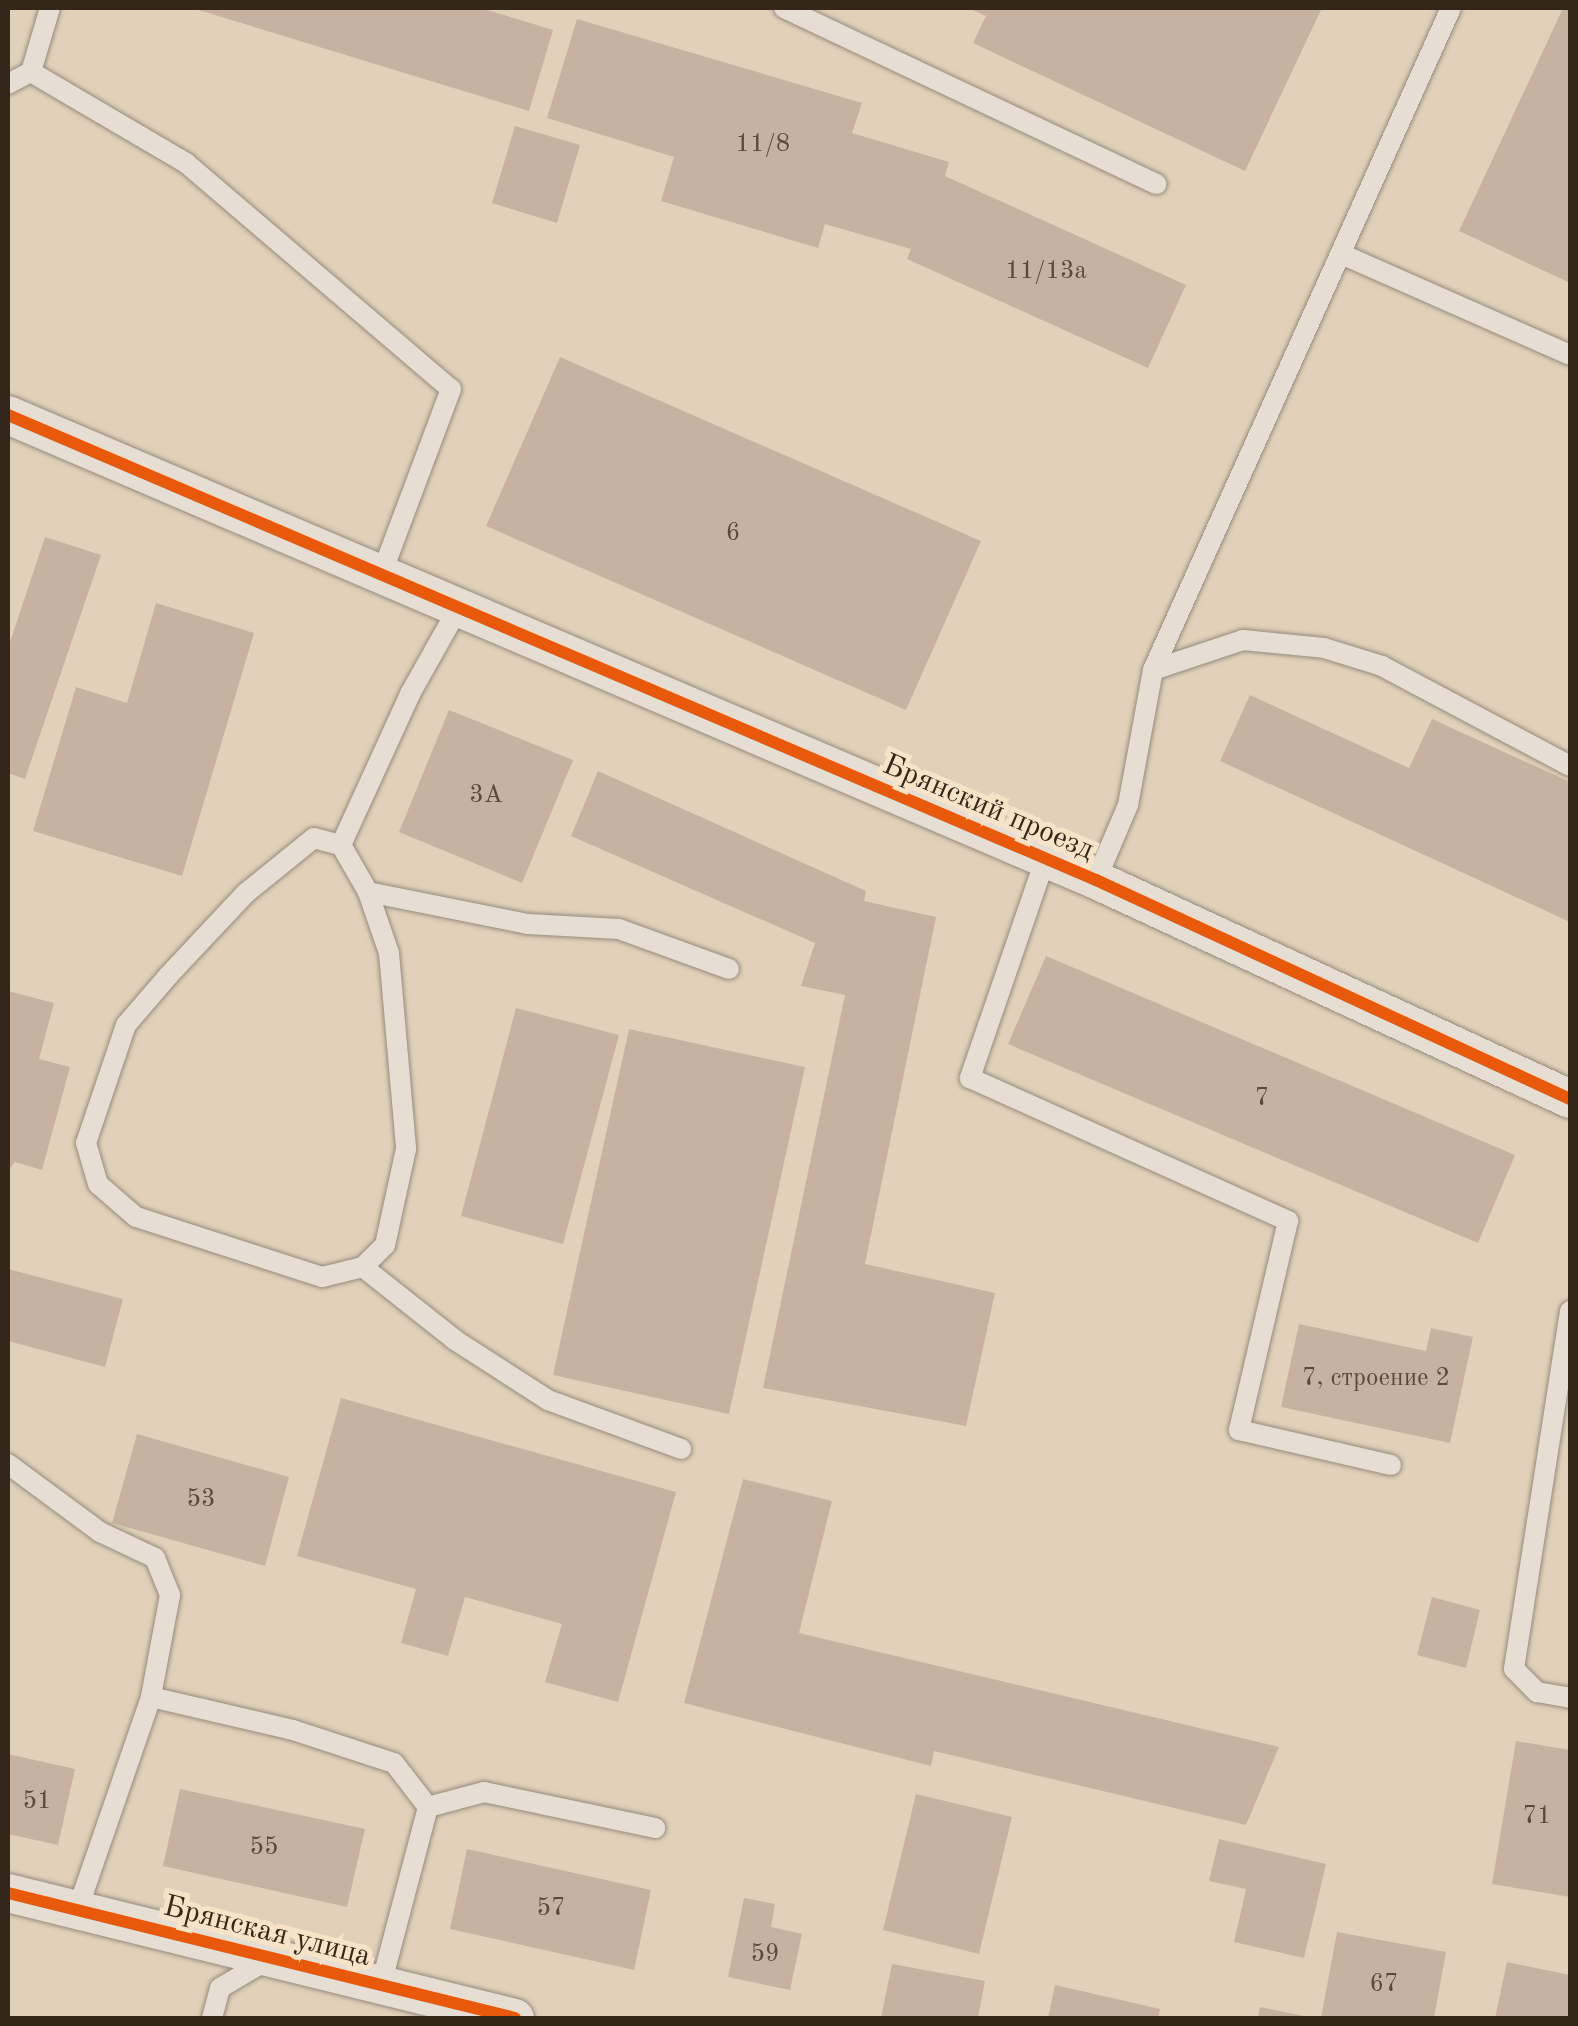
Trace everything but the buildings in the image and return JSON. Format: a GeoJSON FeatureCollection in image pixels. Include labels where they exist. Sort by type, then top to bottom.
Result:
{"type":"FeatureCollection","features":[{"type":"Feature","properties":{"kind":"street","name":"Брянский проезд"},"geometry":{"type":"LineString","coordinates":[[8,415],[456,612],[1096,880],[1570,1099]]}},
{"type":"Feature","properties":{"kind":"street","name":"Брянская улица"},"geometry":{"type":"LineString","coordinates":[[8,1893],[515,2018]]}},
{"type":"Feature","properties":{"kind":"lane"},"geometry":{"type":"LineString","coordinates":[[8,84],[32,72],[50,8]]}},
{"type":"Feature","properties":{"kind":"lane"},"geometry":{"type":"LineString","coordinates":[[784,8],[1156,184]]}},
{"type":"Feature","properties":{"kind":"lane"},"geometry":{"type":"LineString","coordinates":[[1096,880],[1128,805],[1153,670],[1451,8]]}},
{"type":"Feature","properties":{"kind":"lane"},"geometry":{"type":"LineString","coordinates":[[32,72],[186,163],[451,389],[380,578]]}},
{"type":"Feature","properties":{"kind":"lane"},"geometry":{"type":"LineString","coordinates":[[1341,254],[1570,355]]}},
{"type":"Feature","properties":{"kind":"lane"},"geometry":{"type":"LineString","coordinates":[[341,844],[410,694],[456,612]]}},
{"type":"Feature","properties":{"kind":"lane"},"geometry":{"type":"LineString","coordinates":[[1153,670],[1243,640],[1324,648],[1382,666],[1570,766]]}},
{"type":"Feature","properties":{"kind":"lane"},"geometry":{"type":"LineString","coordinates":[[314,838],[341,844],[368,892],[389,952],[406,1149],[386,1246],[362,1267],[322,1277],[136,1216],[98,1184],[86,1143],[126,1025],[246,893],[314,838]]}},
{"type":"Feature","properties":{"kind":"lane"},"geometry":{"type":"LineString","coordinates":[[1045,860],[970,1078],[1288,1221],[1239,1430],[1391,1464]]}},
{"type":"Feature","properties":{"kind":"lane"},"geometry":{"type":"LineString","coordinates":[[368,892],[528,924],[619,929],[728,969]]}},
{"type":"Feature","properties":{"kind":"lane"},"geometry":{"type":"LineString","coordinates":[[362,1267],[456,1340],[548,1400],[681,1449]]}},
{"type":"Feature","properties":{"kind":"lane"},"geometry":{"type":"LineString","coordinates":[[1570,1312],[1514,1669],[1537,1692],[1570,1698]]}},
{"type":"Feature","properties":{"kind":"lane"},"geometry":{"type":"LineString","coordinates":[[8,1464],[100,1532],[156,1558],[170,1595],[151,1697],[77,1911]]}},
{"type":"Feature","properties":{"kind":"lane"},"geometry":{"type":"LineString","coordinates":[[151,1697],[294,1730],[394,1763],[428,1806]]}},
{"type":"Feature","properties":{"kind":"lane"},"geometry":{"type":"LineString","coordinates":[[428,1806],[484,1792],[655,1828]]}},
{"type":"Feature","properties":{"kind":"lane"},"geometry":{"type":"LineString","coordinates":[[381,1985],[428,1806]]}},
{"type":"Feature","properties":{"kind":"lane"},"geometry":{"type":"LineString","coordinates":[[212,2018],[220,1988],[271,1958]]}},
{"type":"Feature","properties":{"kind":"cycle path"},"geometry":{"type":"LineString","coordinates":[[8,415],[1096,880],[1570,1099]]}},
{"type":"Feature","properties":{"kind":"cycle path"},"geometry":{"type":"LineString","coordinates":[[8,1893],[515,2018]]}}]}
